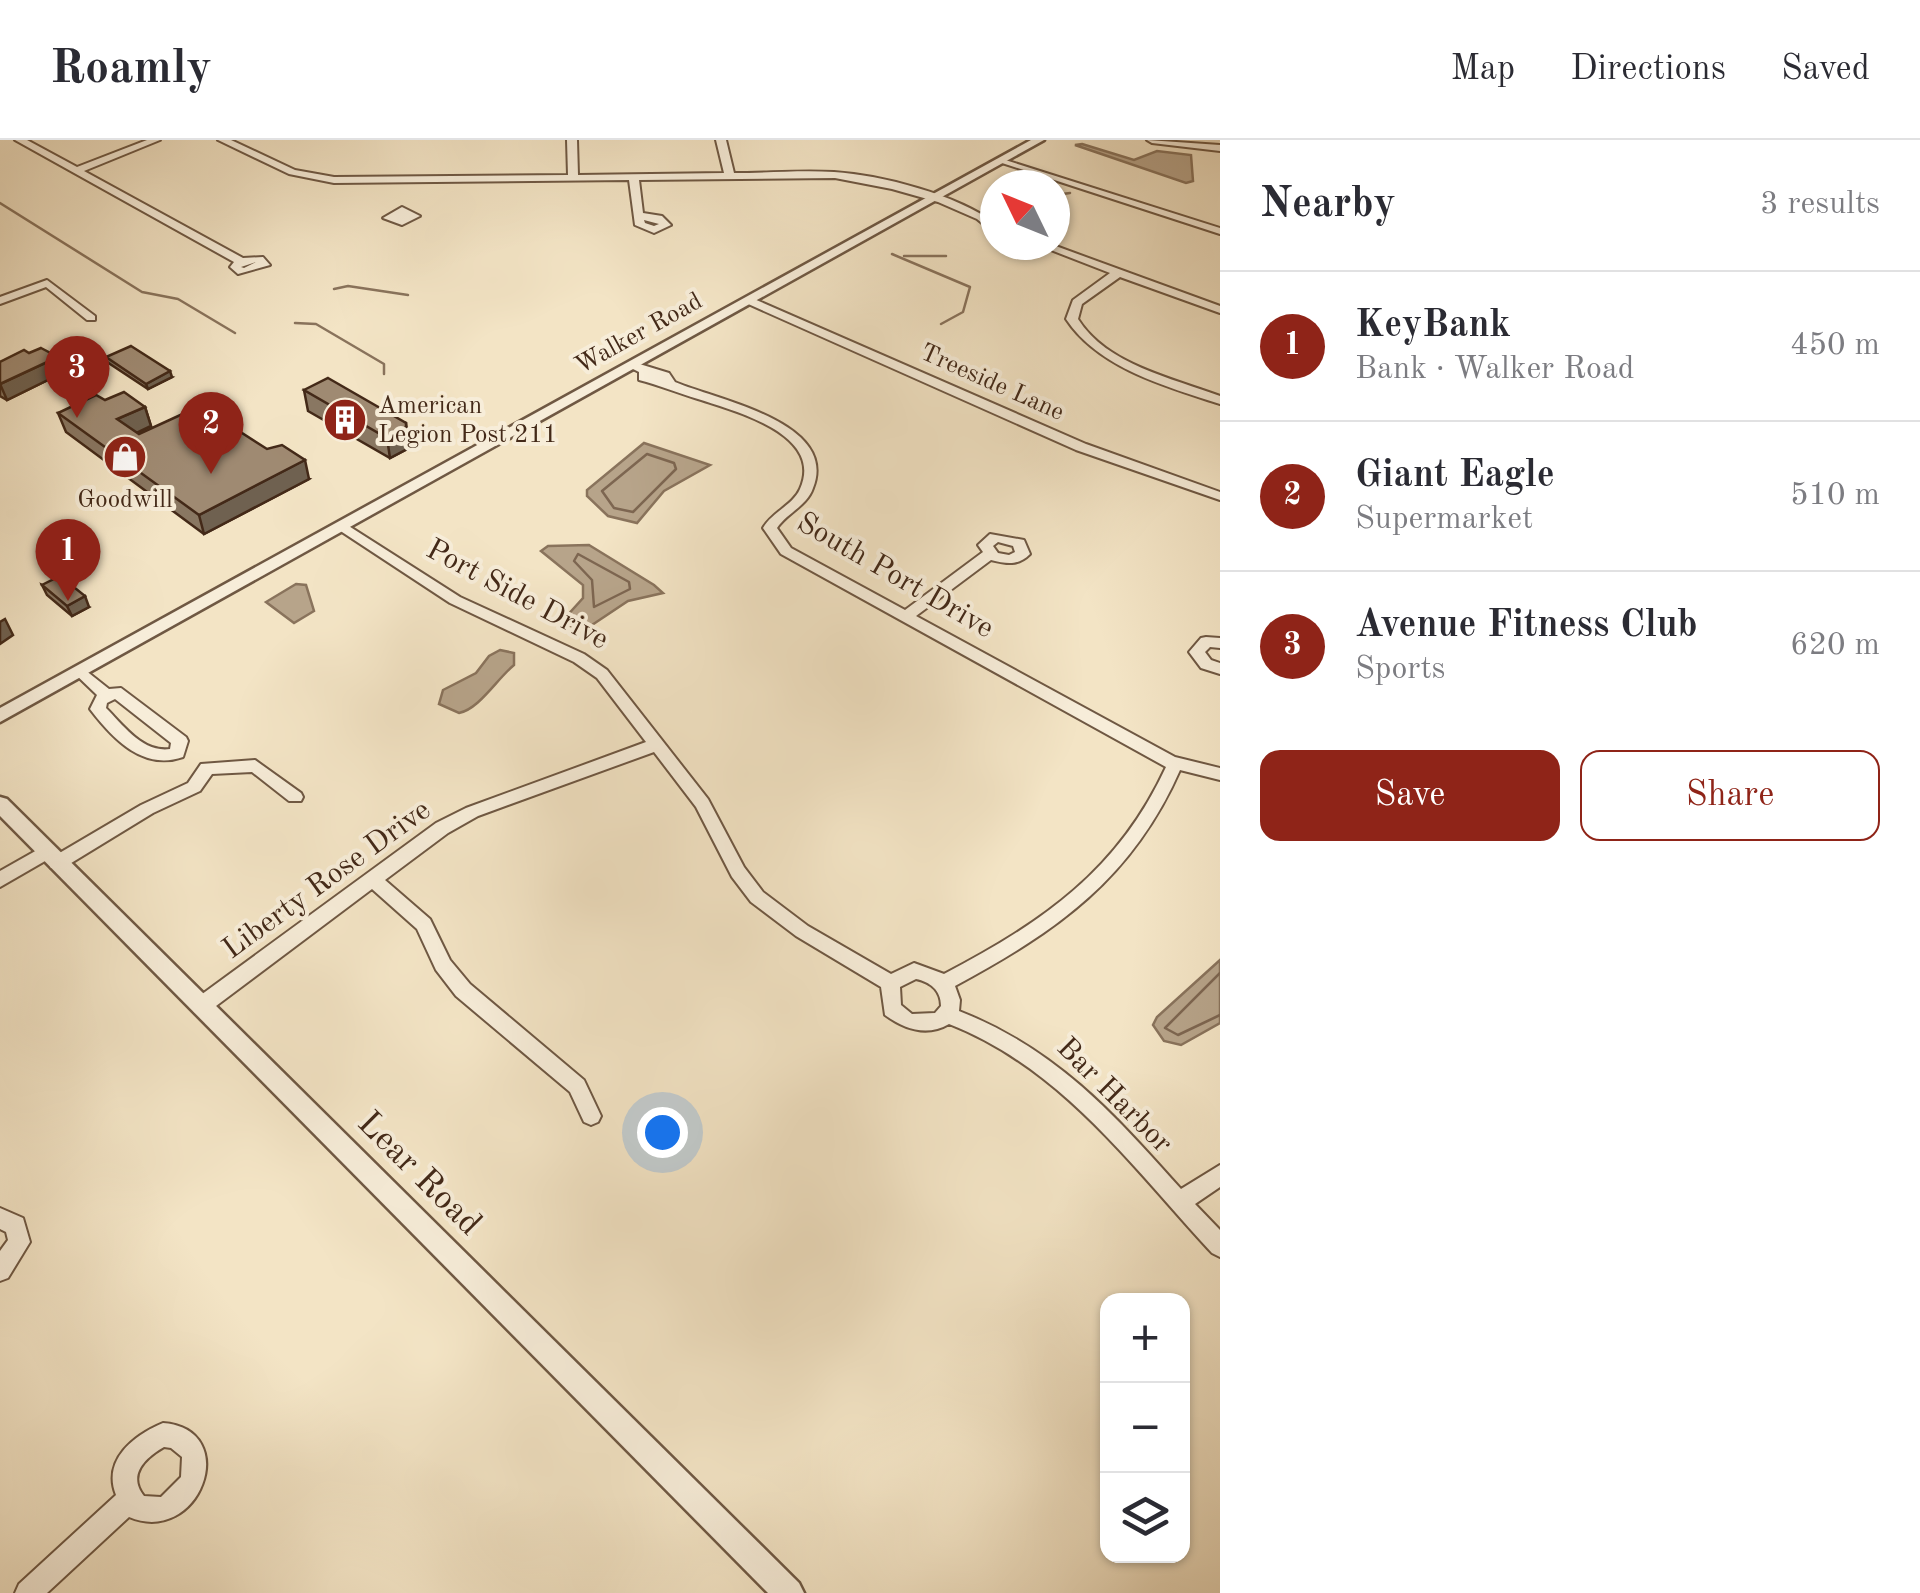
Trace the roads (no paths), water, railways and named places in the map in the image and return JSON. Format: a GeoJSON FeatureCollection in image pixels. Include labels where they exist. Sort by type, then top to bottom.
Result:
{"type":"FeatureCollection","features":[{"type":"Feature","properties":{"kind":"street"},"geometry":{"type":"LineString","coordinates":[[20,140],[241,261]]}},
{"type":"Feature","properties":{"kind":"street"},"geometry":{"type":"LineString","coordinates":[[73,169],[156,140]]}},
{"type":"Feature","properties":{"kind":"street"},"geometry":{"type":"LineString","coordinates":[[222,140],[307,176],[407,179],[810,172],[877,183],[980,221]]}},
{"type":"Feature","properties":{"kind":"street"},"geometry":{"type":"LineString","coordinates":[[572,140],[574,176]]}},
{"type":"Feature","properties":{"kind":"street"},"geometry":{"type":"LineString","coordinates":[[722,140],[729,173]]}},
{"type":"Feature","properties":{"kind":"street","name":"Walker Road"},"geometry":{"type":"LineString","coordinates":[[0,716],[639,369],[750,301],[1038,140]]}},
{"type":"Feature","properties":{"kind":"street"},"geometry":{"type":"LineString","coordinates":[[1152,140],[1220,148]]}},
{"type":"Feature","properties":{"kind":"street"},"geometry":{"type":"LineString","coordinates":[[1002,160],[1220,231]]}},
{"type":"Feature","properties":{"kind":"street"},"geometry":{"type":"LineString","coordinates":[[633,175],[638,216]]}},
{"type":"Feature","properties":{"kind":"street"},"geometry":{"type":"LineString","coordinates":[[402,210],[407,179]]}},
{"type":"Feature","properties":{"kind":"street"},"geometry":{"type":"LineString","coordinates":[[1070,255],[1220,310]]}},
{"type":"Feature","properties":{"kind":"street"},"geometry":{"type":"LineString","coordinates":[[1118,273],[1078,302],[1072,319],[1077,331],[1110,356],[1220,400]]}},
{"type":"Feature","properties":{"kind":"street"},"geometry":{"type":"LineString","coordinates":[[0,301],[47,284],[91,318]]}},
{"type":"Feature","properties":{"kind":"street","name":"Treeside Lane"},"geometry":{"type":"LineString","coordinates":[[750,301],[1081,447],[1220,496]]}},
{"type":"Feature","properties":{"kind":"street","name":"South Port Drive"},"geometry":{"type":"LineString","coordinates":[[639,369],[650,381],[762,416],[794,438],[809,461],[810,480],[798,502],[774,520],[771,536],[786,551],[1175,764],[1220,774]]}},
{"type":"Feature","properties":{"kind":"street","name":"Port Side Drive"},"geometry":{"type":"LineString","coordinates":[[344,528],[454,600],[590,665],[614,683],[702,803],[728,854],[757,897],[784,920],[890,983]]}},
{"type":"Feature","properties":{"kind":"street"},"geometry":{"type":"LineString","coordinates":[[906,616],[990,554]]}},
{"type":"Feature","properties":{"kind":"street"},"geometry":{"type":"LineString","coordinates":[[1220,642],[1201,644],[1196,652],[1206,664],[1220,669]]}},
{"type":"Feature","properties":{"kind":"street"},"geometry":{"type":"LineString","coordinates":[[80,672],[106,696],[123,694],[180,741],[181,749]]}},
{"type":"Feature","properties":{"kind":"street"},"geometry":{"type":"LineString","coordinates":[[106,696],[98,709],[150,756],[165,759],[181,749],[200,754],[207,768]]}},
{"type":"Feature","properties":{"kind":"street","name":"Liberty Rose Drive"},"geometry":{"type":"LineString","coordinates":[[201,1006],[456,820],[658,744]]}},
{"type":"Feature","properties":{"kind":"street"},"geometry":{"type":"LineString","coordinates":[[943,982],[1034,934],[1085,893],[1147,825],[1175,764]]}},
{"type":"Feature","properties":{"kind":"street"},"geometry":{"type":"LineString","coordinates":[[207,768],[255,766],[295,797]]}},
{"type":"Feature","properties":{"kind":"street"},"geometry":{"type":"LineString","coordinates":[[0,880],[194,787],[207,768]]}},
{"type":"Feature","properties":{"kind":"street","name":"Lear Road"},"geometry":{"type":"LineString","coordinates":[[0,804],[790,1593]]}},
{"type":"Feature","properties":{"kind":"street"},"geometry":{"type":"LineString","coordinates":[[373,880],[424,924],[443,965],[463,990],[577,1086],[590,1116]]}},
{"type":"Feature","properties":{"kind":"street"},"geometry":{"type":"LineString","coordinates":[[914,971],[943,982],[952,999],[947,1016],[930,1024],[908,1022],[892,1009],[887,991],[890,983],[914,971]]}},
{"type":"Feature","properties":{"kind":"street","name":"Bar Harbor"},"geometry":{"type":"LineString","coordinates":[[947,1016],[1019,1047],[1070,1086],[1220,1246]]}},
{"type":"Feature","properties":{"kind":"street"},"geometry":{"type":"LineString","coordinates":[[1178,1203],[1220,1174]]}},
{"type":"Feature","properties":{"kind":"street"},"geometry":{"type":"LineString","coordinates":[[0,1218],[14,1225],[19,1242],[0,1270]]}},
{"type":"Feature","properties":{"kind":"street"},"geometry":{"type":"LineString","coordinates":[[28,1593],[129,1500]]}},
{"type":"Feature","properties":{"kind":"water"},"geometry":{"type":"Polygon","coordinates":[[[1075,145],[1134,160],[1157,151],[1191,155],[1193,181],[1186,183],[1075,145]]]}},
{"type":"Feature","properties":{"kind":"water"},"geometry":{"type":"Polygon","coordinates":[[[644,443],[710,465],[664,491],[637,523],[608,516],[587,496],[587,490],[644,443]]]}},
{"type":"Feature","properties":{"kind":"water"},"geometry":{"type":"Polygon","coordinates":[[[589,545],[663,593],[628,601],[586,629],[565,625],[565,618],[583,598],[583,585],[541,551],[548,546],[589,545]]]}},
{"type":"Feature","properties":{"kind":"water"},"geometry":{"type":"Polygon","coordinates":[[[296,584],[306,585],[314,611],[294,623],[266,602],[296,584]]]}},
{"type":"Feature","properties":{"kind":"water"},"geometry":{"type":"Polygon","coordinates":[[[500,650],[514,653],[514,665],[480,700],[459,713],[439,704],[443,690],[476,673],[489,656],[500,650]]]}},
{"type":"Feature","properties":{"kind":"water"},"geometry":{"type":"Polygon","coordinates":[[[1220,960],[1220,1023],[1181,1045],[1164,1041],[1153,1025],[1157,1017],[1220,960]]]}},
{"type":"Feature","properties":{"kind":"waterway"},"geometry":{"type":"LineString","coordinates":[[0,203],[142,292],[178,299],[235,333]]}},
{"type":"Feature","properties":{"kind":"waterway"},"geometry":{"type":"LineString","coordinates":[[892,254],[970,287],[963,312],[941,324]]}},
{"type":"Feature","properties":{"kind":"waterway"},"geometry":{"type":"LineString","coordinates":[[904,256],[946,256]]}},
{"type":"Feature","properties":{"kind":"waterway"},"geometry":{"type":"LineString","coordinates":[[334,289],[348,286],[408,295]]}},
{"type":"Feature","properties":{"kind":"waterway"},"geometry":{"type":"LineString","coordinates":[[295,323],[316,324],[384,364],[384,374]]}},
{"type":"Feature","properties":{"kind":"place","name":"Avenue Fitness Club"},"geometry":{"type":"Point","coordinates":[77,418]}},
{"type":"Feature","properties":{"kind":"place","name":"American Legion Post 211"},"geometry":{"type":"Point","coordinates":[345,420]}},
{"type":"Feature","properties":{"kind":"place","name":"Goodwill"},"geometry":{"type":"Point","coordinates":[125,457]}},
{"type":"Feature","properties":{"kind":"place","name":"Giant Eagle"},"geometry":{"type":"Point","coordinates":[211,474]}},
{"type":"Feature","properties":{"kind":"place","name":"KeyBank"},"geometry":{"type":"Point","coordinates":[68,601]}}]}
